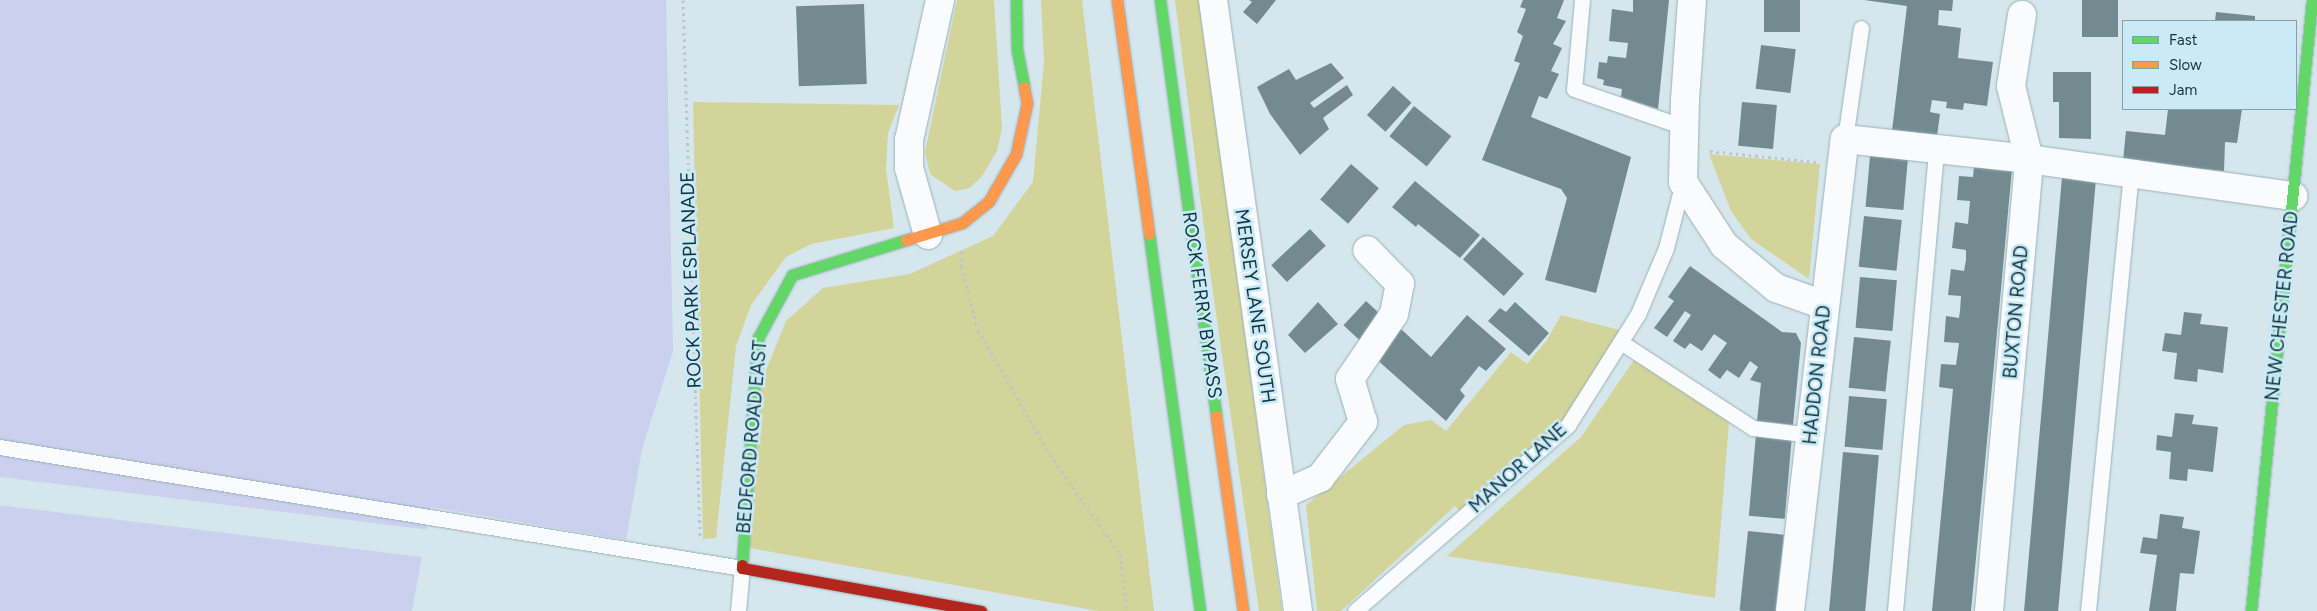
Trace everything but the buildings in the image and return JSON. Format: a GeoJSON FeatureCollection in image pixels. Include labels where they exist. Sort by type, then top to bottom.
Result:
{"type":"FeatureCollection","features":[{"type":"Feature","properties":{"kind":"main road","name":"BEDFORD ROAD EAST"},"geometry":{"type":"LineString","coordinates":[[742,568],[758,338],[792,275],[928,235],[962,223],[989,201],[1016,154],[1026,102],[1017,50],[1016,0]]}},
{"type":"Feature","properties":{"kind":"main road"},"geometry":{"type":"LineString","coordinates":[[1117,0],[1200,611]]}},
{"type":"Feature","properties":{"kind":"main road","name":"ROCK FERRY BYPASS"},"geometry":{"type":"LineString","coordinates":[[1160,0],[1243,611]]}},
{"type":"Feature","properties":{"kind":"main road","name":"NEW CHESTER ROAD"},"geometry":{"type":"LineString","coordinates":[[2252,611],[2312,0]]}},
{"type":"Feature","properties":{"kind":"main road"},"geometry":{"type":"LineString","coordinates":[[742,568],[981,611]]}},
{"type":"Feature","properties":{"kind":"street"},"geometry":{"type":"LineString","coordinates":[[928,235],[909,168],[909,140],[940,0]]}},
{"type":"Feature","properties":{"kind":"street","name":"MERSEY LANE SOUTH"},"geometry":{"type":"LineString","coordinates":[[1213,0],[1298,611]]}},
{"type":"Feature","properties":{"kind":"street"},"geometry":{"type":"LineString","coordinates":[[1692,0],[1684,138],[1684,182],[1724,245],[1776,288],[1824,305]]}},
{"type":"Feature","properties":{"kind":"street","name":"BUXTON ROAD"},"geometry":{"type":"LineString","coordinates":[[1988,611],[2029,159],[2011,86],[2022,15]]}},
{"type":"Feature","properties":{"kind":"street"},"geometry":{"type":"LineString","coordinates":[[1843,152],[1936,149],[2029,159],[2293,196]]}},
{"type":"Feature","properties":{"kind":"street","name":"HADDON ROAD"},"geometry":{"type":"LineString","coordinates":[[1790,611],[1812,435],[1824,305],[1843,152]]}},
{"type":"Feature","properties":{"kind":"street"},"geometry":{"type":"LineString","coordinates":[[1282,494],[1320,478],[1363,422],[1350,379],[1394,314],[1400,284],[1367,250]]}},
{"type":"Feature","properties":{"kind":"lane"},"geometry":{"type":"LineString","coordinates":[[1582,0],[1574,89],[1684,138]]}},
{"type":"Feature","properties":{"kind":"lane"},"geometry":{"type":"LineString","coordinates":[[1843,152],[1861,28]]}},
{"type":"Feature","properties":{"kind":"lane"},"geometry":{"type":"LineString","coordinates":[[1895,611],[1936,149]]}},
{"type":"Feature","properties":{"kind":"lane"},"geometry":{"type":"LineString","coordinates":[[2088,611],[2131,173]]}},
{"type":"Feature","properties":{"kind":"lane","name":"MANOR LANE"},"geometry":{"type":"LineString","coordinates":[[1355,611],[1568,425],[1622,343],[1638,314],[1666,248],[1684,182]]}},
{"type":"Feature","properties":{"kind":"lane"},"geometry":{"type":"LineString","coordinates":[[1622,343],[1753,428],[1812,435]]}},
{"type":"Feature","properties":{"kind":"lane"},"geometry":{"type":"LineString","coordinates":[[0,448],[742,568],[738,611]]}},
{"type":"Feature","properties":{"kind":"path","name":"ROCK PARK ESPLANADE"},"geometry":{"type":"LineString","coordinates":[[683,0],[701,560]]}},
{"type":"Feature","properties":{"kind":"path"},"geometry":{"type":"LineString","coordinates":[[1684,138],[1843,152]]}},
{"type":"Feature","properties":{"kind":"path"},"geometry":{"type":"LineString","coordinates":[[962,223],[961,266],[978,330],[1050,455],[1120,554],[1127,611]]}},
{"type":"Feature","properties":{"kind":"green space"},"geometry":{"type":"Polygon","coordinates":[[[957,0],[994,0],[1002,128],[997,151],[982,176],[970,188],[955,191],[930,174],[925,152],[957,0]]]}},
{"type":"Feature","properties":{"kind":"green space"},"geometry":{"type":"Polygon","coordinates":[[[1041,0],[1082,0],[1154,611],[1098,611],[750,548],[763,378],[786,321],[823,288],[910,274],[993,236],[1033,182],[1044,62],[1041,0]]]}},
{"type":"Feature","properties":{"kind":"green space"},"geometry":{"type":"Polygon","coordinates":[[[1175,0],[1200,0],[1282,611],[1259,611],[1206,244],[1175,0]]]}},
{"type":"Feature","properties":{"kind":"green space"},"geometry":{"type":"Polygon","coordinates":[[[693,102],[899,105],[888,133],[886,169],[894,228],[811,244],[786,257],[751,305],[736,346],[716,538],[703,539],[693,102]]]}},
{"type":"Feature","properties":{"kind":"green space"},"geometry":{"type":"Polygon","coordinates":[[[1709,154],[1820,164],[1809,279],[1751,239],[1731,211],[1709,154]]]}},
{"type":"Feature","properties":{"kind":"green space"},"geometry":{"type":"Polygon","coordinates":[[[1561,315],[1623,331],[1564,423],[1461,513],[1455,506],[1341,611],[1317,611],[1306,505],[1404,425],[1431,420],[1446,431],[1511,352],[1527,364],[1547,340],[1561,315]]]}},
{"type":"Feature","properties":{"kind":"green space"},"geometry":{"type":"Polygon","coordinates":[[[1636,357],[1729,422],[1715,598],[1447,556],[1581,437],[1636,357]]]}},
{"type":"Feature","properties":{"kind":"water"},"geometry":{"type":"Polygon","coordinates":[[[0,0],[666,0],[673,351],[642,449],[626,540],[431,507],[412,611],[0,611],[0,0]]]}},
{"type":"Feature","properties":{"kind":"pier"},"geometry":{"type":"Polygon","coordinates":[[[0,477],[427,529],[423,557],[0,505],[0,477]]]}},
{"type":"Feature","properties":{"kind":"traffic: fast"},"geometry":{"type":"LineString","coordinates":[[1016,0],[1017,50],[1024,87]]}},
{"type":"Feature","properties":{"kind":"traffic: fast"},"geometry":{"type":"LineString","coordinates":[[1160,0],[1216,416]]}},
{"type":"Feature","properties":{"kind":"traffic: fast"},"geometry":{"type":"LineString","coordinates":[[2251,611],[2312,0]]}},
{"type":"Feature","properties":{"kind":"traffic: fast"},"geometry":{"type":"LineString","coordinates":[[1149,234],[1200,611]]}},
{"type":"Feature","properties":{"kind":"traffic: fast"},"geometry":{"type":"LineString","coordinates":[[742,565],[758,338],[792,275],[906,240]]}},
{"type":"Feature","properties":{"kind":"traffic: slow"},"geometry":{"type":"LineString","coordinates":[[1117,0],[1149,234]]}},
{"type":"Feature","properties":{"kind":"traffic: slow"},"geometry":{"type":"LineString","coordinates":[[906,240],[962,223],[989,201],[1016,154],[1027,103],[1024,87]]}},
{"type":"Feature","properties":{"kind":"traffic: slow"},"geometry":{"type":"LineString","coordinates":[[1216,416],[1243,611]]}},
{"type":"Feature","properties":{"kind":"traffic: jam"},"geometry":{"type":"LineString","coordinates":[[742,565],[742,568],[981,611]]}}]}
